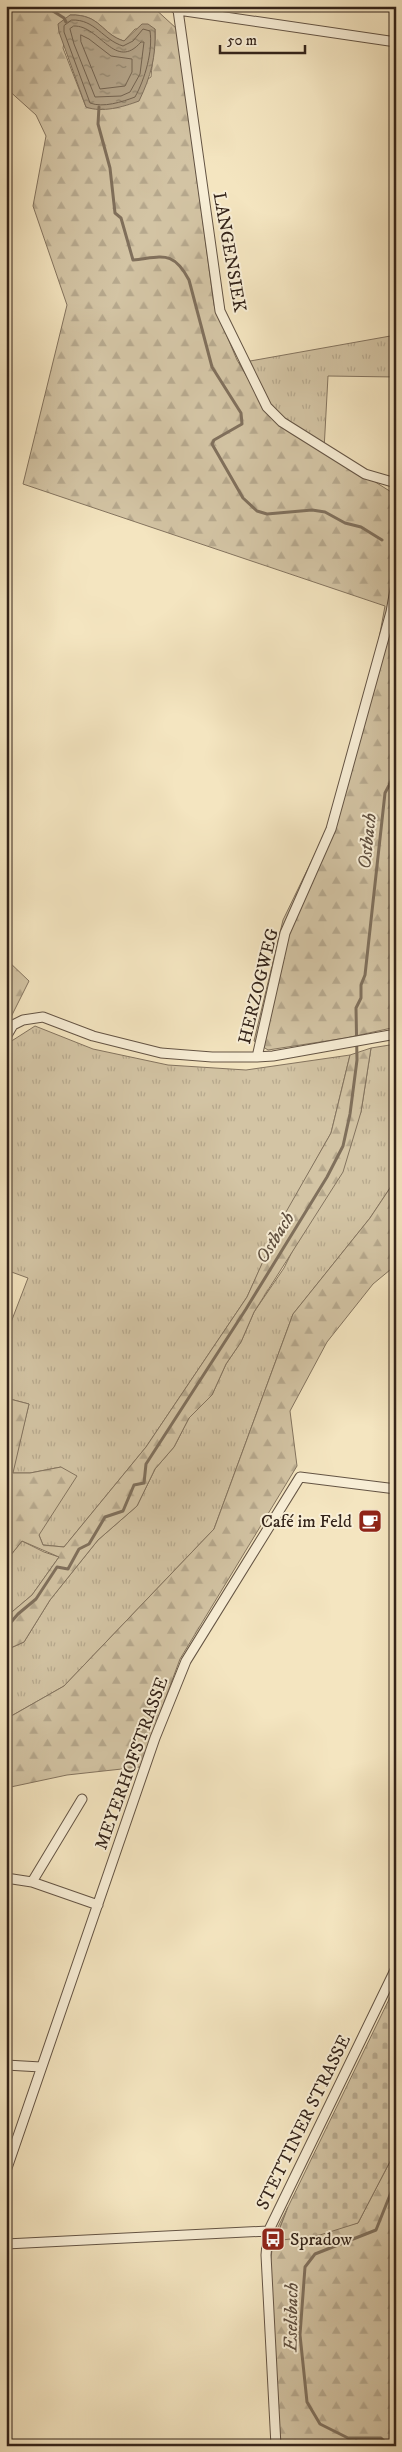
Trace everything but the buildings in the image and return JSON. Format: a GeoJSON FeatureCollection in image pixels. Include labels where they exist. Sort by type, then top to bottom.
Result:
{"type":"FeatureCollection","features":[{"type":"Feature","properties":{"kind":"street"},"geometry":{"type":"LineString","coordinates":[[175,8],[396,42]]}},
{"type":"Feature","properties":{"kind":"street","name":"LANGENSIEK"},"geometry":{"type":"LineString","coordinates":[[175,8],[220,311],[267,407],[282,422],[365,474],[396,483]]}},
{"type":"Feature","properties":{"kind":"street","name":"HERZOGWEG"},"geometry":{"type":"LineString","coordinates":[[6,1037],[13,1025],[23,1020],[43,1017],[92,1036],[161,1053],[212,1057],[257,1057],[285,933],[331,829],[391,612],[396,584]]}},
{"type":"Feature","properties":{"kind":"street"},"geometry":{"type":"LineString","coordinates":[[257,1057],[273,1056],[396,1034]]}},
{"type":"Feature","properties":{"kind":"street","name":"MEYERHOFSTRASSE"},"geometry":{"type":"LineString","coordinates":[[7,2168],[155,1738],[186,1661],[300,1477],[396,1489]]}},
{"type":"Feature","properties":{"kind":"street"},"geometry":{"type":"LineString","coordinates":[[32,1882],[82,1799]]}},
{"type":"Feature","properties":{"kind":"street"},"geometry":{"type":"LineString","coordinates":[[6,1878],[32,1882],[98,1905]]}},
{"type":"Feature","properties":{"kind":"street","name":"STETTINER STRASSE"},"geometry":{"type":"LineString","coordinates":[[276,2446],[266,2255],[268,2230],[396,1968]]}},
{"type":"Feature","properties":{"kind":"street"},"geometry":{"type":"LineString","coordinates":[[6,2065],[41,2066]]}},
{"type":"Feature","properties":{"kind":"street"},"geometry":{"type":"LineString","coordinates":[[6,2244],[268,2230]]}},
{"type":"Feature","properties":{"kind":"green space"},"geometry":{"type":"Polygon","coordinates":[[[6,6],[152,6],[177,29],[214,305],[237,360],[270,416],[396,495],[396,1027],[346,1038],[268,1050],[254,1041],[283,920],[328,827],[378,644],[385,606],[23,484],[67,305],[33,206],[46,136],[36,115],[6,88],[6,6]],[[70,15],[63,48],[86,107],[100,109],[151,77],[155,29],[135,29],[124,41],[110,34],[95,21],[70,15]]]}},
{"type":"Feature","properties":{"kind":"green space"},"geometry":{"type":"Polygon","coordinates":[[[396,335],[396,377],[328,376],[324,450],[270,416],[239,363],[396,335]]]}},
{"type":"Feature","properties":{"kind":"green space"},"geometry":{"type":"Polygon","coordinates":[[[6,959],[29,981],[6,1027],[6,959]]]}},
{"type":"Feature","properties":{"kind":"green space"},"geometry":{"type":"Polygon","coordinates":[[[35,1026],[93,1049],[168,1065],[246,1070],[350,1055],[331,1133],[283,1219],[247,1297],[146,1447],[64,1547],[43,1545],[39,1535],[61,1467],[30,1473],[12,1473],[29,1404],[6,1398],[6,1329],[8,1330],[28,1278],[6,1270],[6,1049],[10,1042],[35,1026]]]}},
{"type":"Feature","properties":{"kind":"green space"},"geometry":{"type":"Polygon","coordinates":[[[396,1044],[396,1179],[370,1218],[293,1314],[214,1529],[64,1686],[6,1719],[6,1650],[24,1642],[50,1600],[98,1540],[137,1506],[155,1469],[174,1447],[189,1418],[212,1395],[226,1364],[241,1342],[254,1312],[284,1268],[361,1112],[371,1048],[396,1044]]]}},
{"type":"Feature","properties":{"kind":"green space"},"geometry":{"type":"Polygon","coordinates":[[[371,1048],[361,1112],[343,1172],[254,1312],[241,1342],[226,1364],[212,1395],[189,1418],[174,1447],[155,1469],[137,1506],[98,1540],[50,1600],[24,1642],[6,1650],[6,1617],[32,1595],[59,1557],[22,1541],[6,1561],[6,1398],[29,1404],[13,1473],[30,1473],[61,1467],[77,1476],[39,1535],[43,1545],[64,1547],[146,1447],[247,1297],[282,1219],[331,1133],[350,1055],[371,1048]]]}},
{"type":"Feature","properties":{"kind":"green space"},"geometry":{"type":"Polygon","coordinates":[[[396,1179],[396,1265],[373,1284],[327,1342],[290,1411],[297,1466],[180,1659],[140,1767],[67,1775],[6,1788],[6,1719],[64,1686],[214,1529],[293,1314],[370,1218],[396,1179]]]}},
{"type":"Feature","properties":{"kind":"green space"},"geometry":{"type":"Polygon","coordinates":[[[22,1541],[59,1557],[32,1595],[6,1617],[6,1561],[22,1541]]]}},
{"type":"Feature","properties":{"kind":"green space"},"geometry":{"type":"Polygon","coordinates":[[[396,1985],[396,2150],[358,2223],[320,2235],[275,2241],[288,2207],[396,1985]]]}},
{"type":"Feature","properties":{"kind":"green space"},"geometry":{"type":"Polygon","coordinates":[[[396,2150],[396,2446],[365,2446],[356,2439],[350,2446],[278,2446],[270,2265],[274,2235],[288,2207],[275,2240],[358,2223],[396,2150]]]}},
{"type":"Feature","properties":{"kind":"water"},"geometry":{"type":"Polygon","coordinates":[[[70,15],[95,21],[110,34],[124,41],[142,24],[148,24],[155,29],[155,49],[152,66],[139,101],[106,109],[86,107],[59,32],[58,24],[70,15]]]}},
{"type":"Feature","properties":{"kind":"waterway"},"geometry":{"type":"LineString","coordinates":[[45,6],[64,18],[66,22]]}},
{"type":"Feature","properties":{"kind":"waterway"},"geometry":{"type":"LineString","coordinates":[[99,107],[98,124],[110,168],[115,213],[121,218],[133,260],[166,258],[178,264],[183,270],[189,280],[212,367],[241,413],[242,424],[214,440],[212,444],[243,498],[257,511],[267,514],[312,510],[325,512],[345,523],[361,527],[382,540]]}},
{"type":"Feature","properties":{"kind":"waterway","name":"Ostbach"},"geometry":{"type":"LineString","coordinates":[[6,1628],[18,1614],[36,1599],[57,1567],[68,1569],[79,1549],[89,1544],[105,1517],[123,1511],[134,1485],[144,1483],[146,1464],[246,1309],[327,1177],[343,1146],[350,1114],[357,1060],[356,1008],[361,998],[361,985],[365,975],[385,793],[396,772]]}},
{"type":"Feature","properties":{"kind":"waterway","name":"Eselsbach"},"geometry":{"type":"LineString","coordinates":[[389,2446],[381,2438],[348,2438],[320,2424],[307,2402],[300,2335],[305,2267],[315,2254],[376,2230],[396,2180]]}},
{"type":"Feature","properties":{"kind":"place","name":"Café im Feld"},"geometry":{"type":"Point","coordinates":[370,1521]}},
{"type":"Feature","properties":{"kind":"place","name":"Spradow"},"geometry":{"type":"Point","coordinates":[273,2239]}}]}
